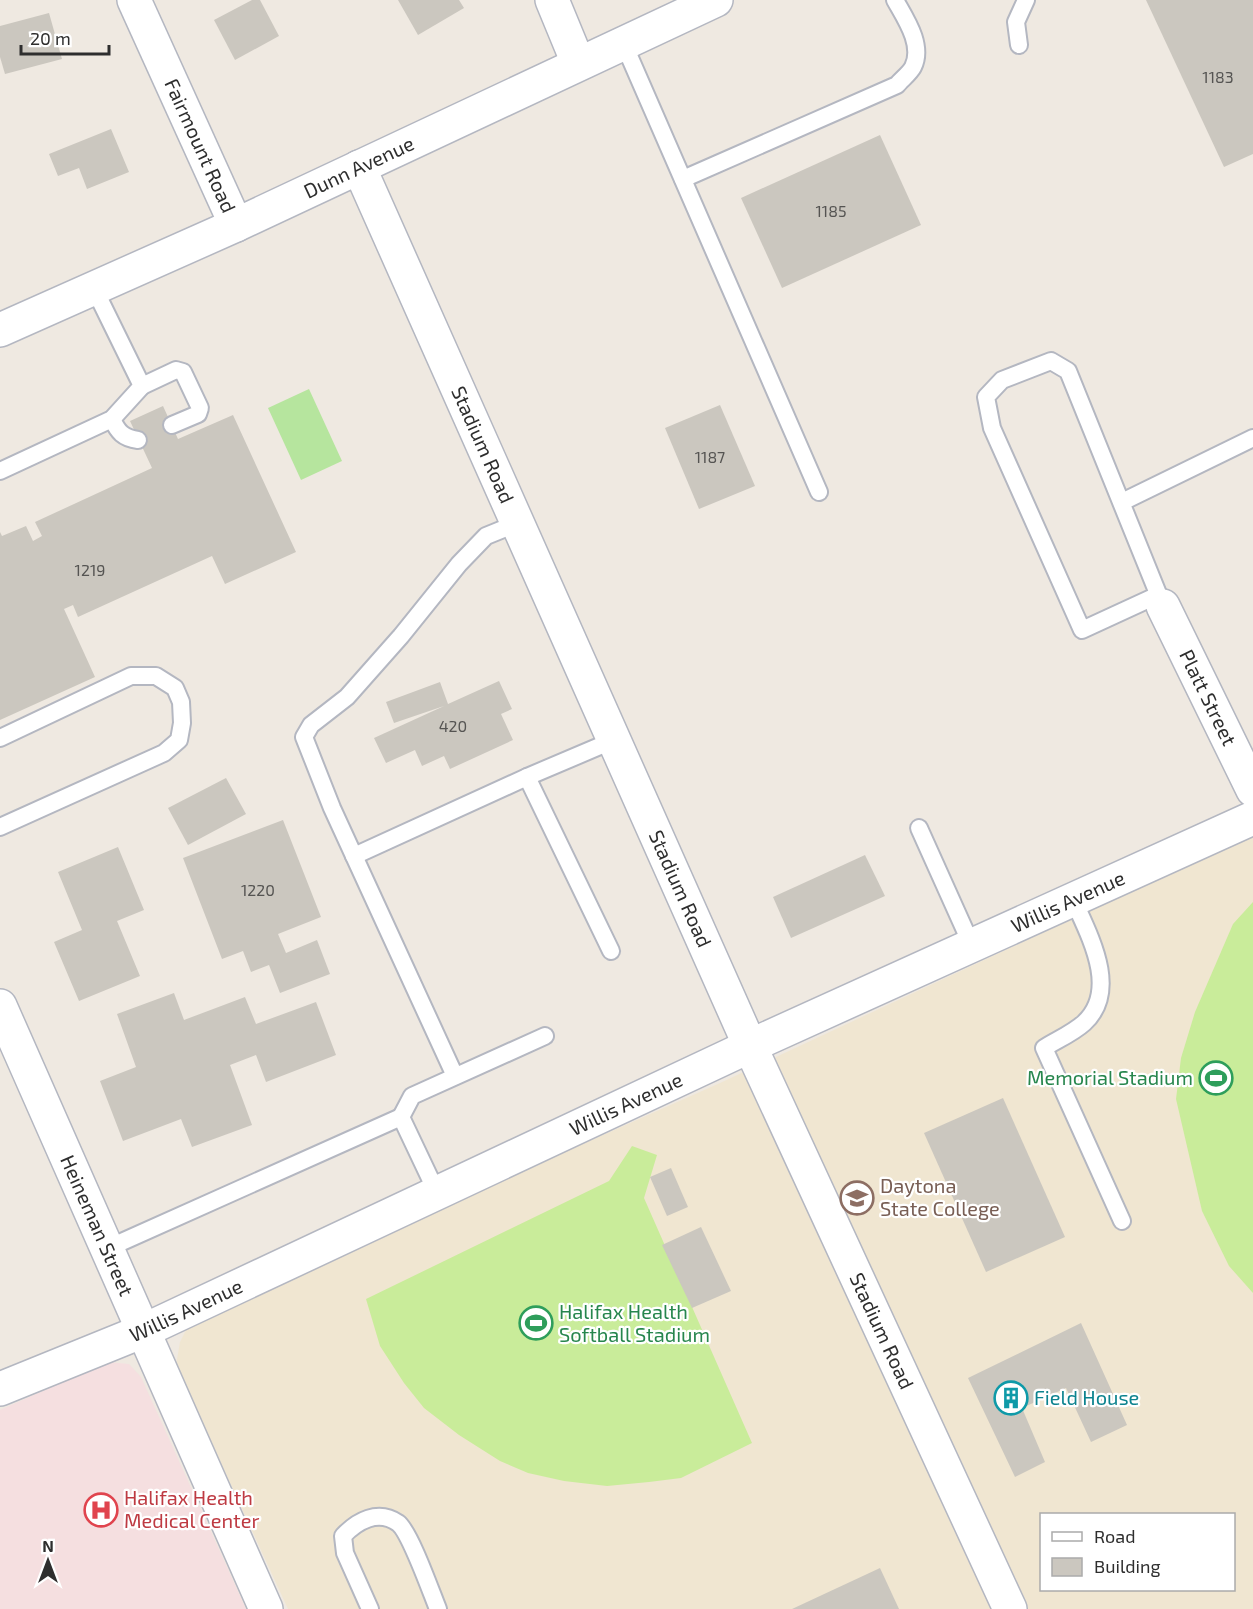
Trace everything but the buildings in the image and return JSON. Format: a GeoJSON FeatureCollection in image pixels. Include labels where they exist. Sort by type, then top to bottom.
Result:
{"type":"FeatureCollection","features":[{"type":"Feature","properties":{"kind":"street","name":"Fairmount Road"},"geometry":{"type":"LineString","coordinates":[[134,0],[236,225]]}},
{"type":"Feature","properties":{"kind":"street"},"geometry":{"type":"LineString","coordinates":[[552,0],[578,63]]}},
{"type":"Feature","properties":{"kind":"street","name":"Dunn Avenue"},"geometry":{"type":"LineString","coordinates":[[0,330],[236,225],[716,0]]}},
{"type":"Feature","properties":{"kind":"street","name":"Stadium Road"},"geometry":{"type":"LineString","coordinates":[[360,167],[750,1046],[1010,1609]]}},
{"type":"Feature","properties":{"kind":"street","name":"Platt Street"},"geometry":{"type":"LineString","coordinates":[[1160,601],[1253,790]]}},
{"type":"Feature","properties":{"kind":"street","name":"Willis Avenue"},"geometry":{"type":"LineString","coordinates":[[0,1389],[143,1331],[750,1046],[1253,818]]}},
{"type":"Feature","properties":{"kind":"street","name":"Heineman Street"},"geometry":{"type":"LineString","coordinates":[[0,1006],[266,1609]]}},
{"type":"Feature","properties":{"kind":"lane"},"geometry":{"type":"LineString","coordinates":[[683,179],[897,85],[913,67],[916,48],[909,26],[895,0]]}},
{"type":"Feature","properties":{"kind":"lane"},"geometry":{"type":"LineString","coordinates":[[1019,45],[1016,22],[1026,0]]}},
{"type":"Feature","properties":{"kind":"lane"},"geometry":{"type":"LineString","coordinates":[[623,42],[819,492]]}},
{"type":"Feature","properties":{"kind":"lane"},"geometry":{"type":"LineString","coordinates":[[94,288],[142,386]]}},
{"type":"Feature","properties":{"kind":"lane"},"geometry":{"type":"LineString","coordinates":[[1051,361],[1068,371],[1160,601],[1082,630],[992,428],[987,397],[1002,380],[1051,361]]}},
{"type":"Feature","properties":{"kind":"lane"},"geometry":{"type":"LineString","coordinates":[[0,471],[112,419],[142,386],[176,370],[183,372],[200,408],[198,414],[172,425]]}},
{"type":"Feature","properties":{"kind":"lane"},"geometry":{"type":"LineString","coordinates":[[112,419],[118,432],[127,438],[138,440]]}},
{"type":"Feature","properties":{"kind":"lane"},"geometry":{"type":"LineString","coordinates":[[1122,502],[1253,438]]}},
{"type":"Feature","properties":{"kind":"lane"},"geometry":{"type":"LineString","coordinates":[[455,1076],[332,808],[304,737],[311,725],[347,697],[459,564],[486,536],[518,523]]}},
{"type":"Feature","properties":{"kind":"lane"},"geometry":{"type":"LineString","coordinates":[[0,738],[131,676],[156,676],[175,688],[181,702],[182,723],[179,740],[165,753],[0,827]]}},
{"type":"Feature","properties":{"kind":"lane"},"geometry":{"type":"LineString","coordinates":[[354,856],[614,740]]}},
{"type":"Feature","properties":{"kind":"lane"},"geometry":{"type":"LineString","coordinates":[[527,777],[611,951]]}},
{"type":"Feature","properties":{"kind":"lane"},"geometry":{"type":"LineString","coordinates":[[919,828],[972,946]]}},
{"type":"Feature","properties":{"kind":"lane"},"geometry":{"type":"LineString","coordinates":[[1073,899],[1095,948],[1101,978],[1098,1002],[1084,1023],[1044,1048],[1122,1221]]}},
{"type":"Feature","properties":{"kind":"lane"},"geometry":{"type":"LineString","coordinates":[[106,1249],[400,1117],[412,1096],[545,1036]]}},
{"type":"Feature","properties":{"kind":"lane"},"geometry":{"type":"LineString","coordinates":[[400,1117],[437,1193]]}},
{"type":"Feature","properties":{"kind":"lane"},"geometry":{"type":"LineString","coordinates":[[370,1609],[345,1553],[343,1536],[354,1524],[368,1518],[385,1518],[399,1524],[438,1609]]}},
{"type":"Feature","properties":{"kind":"shaded area","name":"Daytona State College"},"geometry":{"type":"Polygon","coordinates":[[[1253,835],[1253,1609],[288,1609],[176,1365],[180,1342],[187,1328],[200,1314],[720,1083],[1253,835]]]}},
{"type":"Feature","properties":{"kind":"shaded area","name":"Halifax Health Medical Center"},"geometry":{"type":"Polygon","coordinates":[[[108,1362],[129,1364],[141,1377],[246,1609],[0,1609],[0,1410],[108,1362]]]}},
{"type":"Feature","properties":{"kind":"green space"},"geometry":{"type":"Polygon","coordinates":[[[309,389],[342,461],[301,480],[268,408],[309,389]]]}},
{"type":"Feature","properties":{"kind":"green space","name":"Memorial Stadium"},"geometry":{"type":"Polygon","coordinates":[[[1253,902],[1253,1293],[1229,1266],[1202,1211],[1176,1099],[1181,1058],[1195,1012],[1233,924],[1253,902]]]}},
{"type":"Feature","properties":{"kind":"green space","name":"Halifax Health Softball Stadium"},"geometry":{"type":"Polygon","coordinates":[[[632,1146],[657,1155],[644,1198],[752,1443],[681,1478],[607,1486],[564,1481],[528,1473],[500,1461],[459,1435],[424,1408],[404,1383],[380,1346],[366,1299],[609,1181],[632,1146]]]}},
{"type":"Feature","properties":{"kind":"place","name":"Memorial Stadium"},"geometry":{"type":"Point","coordinates":[1216,1078]}},
{"type":"Feature","properties":{"kind":"place","name":"Daytona State College"},"geometry":{"type":"Point","coordinates":[857,1198]}},
{"type":"Feature","properties":{"kind":"place","name":"Halifax Health Softball Stadium"},"geometry":{"type":"Point","coordinates":[536,1323]}},
{"type":"Feature","properties":{"kind":"place","name":"Field House"},"geometry":{"type":"Point","coordinates":[1011,1398]}},
{"type":"Feature","properties":{"kind":"place","name":"Halifax Health Medical Center"},"geometry":{"type":"Point","coordinates":[101,1510]}}]}
